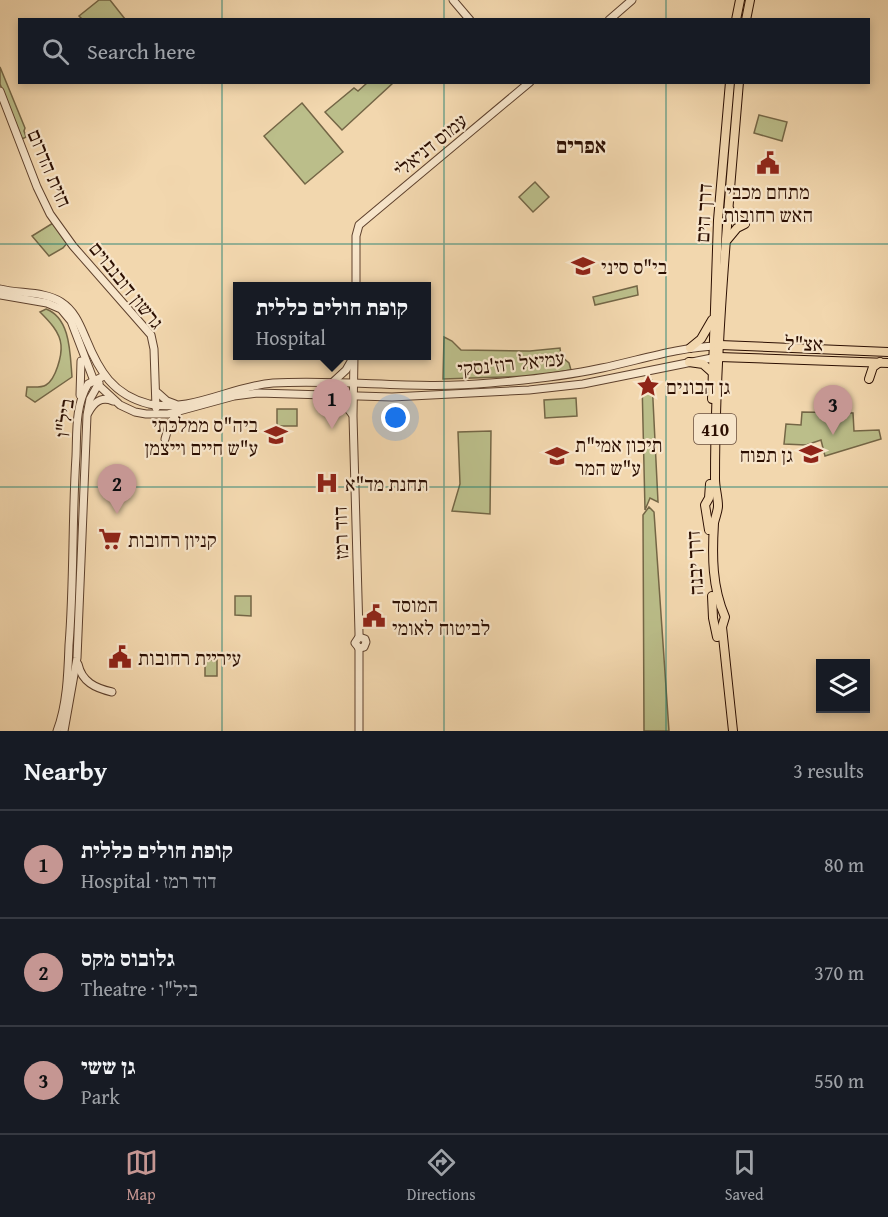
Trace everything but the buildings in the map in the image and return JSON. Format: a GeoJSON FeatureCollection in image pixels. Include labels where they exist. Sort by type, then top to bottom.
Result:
{"type":"FeatureCollection","features":[{"type":"Feature","properties":{"kind":"main road"},"geometry":{"type":"LineString","coordinates":[[736,18],[740,0]]}},
{"type":"Feature","properties":{"kind":"main road"},"geometry":{"type":"LineString","coordinates":[[746,18],[750,0]]}},
{"type":"Feature","properties":{"kind":"main road","name":"דרך הים"},"geometry":{"type":"LineString","coordinates":[[717,346],[714,317],[718,220],[730,84]]}},
{"type":"Feature","properties":{"kind":"main road","name":"דרך הים"},"geometry":{"type":"LineString","coordinates":[[717,346],[739,84]]}},
{"type":"Feature","properties":{"kind":"main road"},"geometry":{"type":"LineString","coordinates":[[727,241],[737,228],[745,224],[735,217],[729,208]]}},
{"type":"Feature","properties":{"kind":"main road"},"geometry":{"type":"LineString","coordinates":[[690,348],[703,336],[714,317]]}},
{"type":"Feature","properties":{"kind":"main road"},"geometry":{"type":"LineString","coordinates":[[720,327],[727,337],[738,345]]}},
{"type":"Feature","properties":{"kind":"main road","name":"אצ\"ל"},"geometry":{"type":"LineString","coordinates":[[717,346],[888,352]]}},
{"type":"Feature","properties":{"kind":"main road","name":"דרך יבנה"},"geometry":{"type":"LineString","coordinates":[[712,506],[717,346]]}},
{"type":"Feature","properties":{"kind":"main road","name":"אצ\"ל"},"geometry":{"type":"LineString","coordinates":[[716,358],[884,362]]}},
{"type":"Feature","properties":{"kind":"main road","name":"דרך יבנה"},"geometry":{"type":"LineString","coordinates":[[716,358],[712,372],[710,491],[714,522],[713,566],[731,731]]}},
{"type":"Feature","properties":{"kind":"main road"},"geometry":{"type":"LineString","coordinates":[[688,362],[703,364],[712,372]]}},
{"type":"Feature","properties":{"kind":"main road"},"geometry":{"type":"LineString","coordinates":[[868,379],[873,367],[884,362]]}},
{"type":"Feature","properties":{"kind":"street"},"geometry":{"type":"LineString","coordinates":[[453,0],[468,18]]}},
{"type":"Feature","properties":{"kind":"street"},"geometry":{"type":"LineString","coordinates":[[611,18],[632,0]]}},
{"type":"Feature","properties":{"kind":"street","name":"עמוס דניאלי"},"geometry":{"type":"LineString","coordinates":[[356,282],[356,236],[359,225],[364,219],[526,84]]}},
{"type":"Feature","properties":{"kind":"street","name":"חזית הדרום"},"geometry":{"type":"LineString","coordinates":[[0,91],[37,187],[57,224]]}},
{"type":"Feature","properties":{"kind":"street","name":"גרשון דובנבוים"},"geometry":{"type":"LineString","coordinates":[[57,224],[149,332],[153,343],[156,391],[161,415]]}},
{"type":"Feature","properties":{"kind":"street"},"geometry":{"type":"LineString","coordinates":[[0,289],[49,297],[67,306],[78,320],[94,360],[104,376]]}},
{"type":"Feature","properties":{"kind":"street"},"geometry":{"type":"LineString","coordinates":[[0,295],[43,302],[61,309],[71,321],[95,383],[115,402]]}},
{"type":"Feature","properties":{"kind":"street","name":"עמיאל רוז'נסקי"},"geometry":{"type":"LineString","coordinates":[[161,415],[259,385],[333,382],[422,387],[491,383],[572,374],[690,348],[717,346]]}},
{"type":"Feature","properties":{"kind":"street"},"geometry":{"type":"LineString","coordinates":[[80,349],[82,373],[80,404]]}},
{"type":"Feature","properties":{"kind":"street","name":"עמיאל רוז'נסקי"},"geometry":{"type":"LineString","coordinates":[[104,376],[123,393],[141,401],[181,408],[258,393],[418,396],[529,390],[588,383],[716,358]]}},
{"type":"Feature","properties":{"kind":"street"},"geometry":{"type":"LineString","coordinates":[[333,382],[346,370],[352,360]]}},
{"type":"Feature","properties":{"kind":"street","name":"דוד רמז"},"geometry":{"type":"LineString","coordinates":[[354,360],[353,416],[359,637],[366,642],[364,647],[360,648],[359,731]]}},
{"type":"Feature","properties":{"kind":"street","name":"ביל\"ו"},"geometry":{"type":"LineString","coordinates":[[60,729],[69,658],[74,483],[80,404],[88,384],[95,383],[104,376]]}},
{"type":"Feature","properties":{"kind":"street","name":"ביל\"ו"},"geometry":{"type":"LineString","coordinates":[[60,729],[77,658],[87,415],[95,383]]}},
{"type":"Feature","properties":{"kind":"street"},"geometry":{"type":"LineString","coordinates":[[141,401],[156,391],[170,403],[181,408],[169,425],[165,439]]}},
{"type":"Feature","properties":{"kind":"street"},"geometry":{"type":"LineString","coordinates":[[329,396],[345,405],[353,416]]}},
{"type":"Feature","properties":{"kind":"street"},"geometry":{"type":"LineString","coordinates":[[87,415],[99,400],[105,399],[135,412],[161,415]]}},
{"type":"Feature","properties":{"kind":"street"},"geometry":{"type":"LineString","coordinates":[[77,658],[80,672],[85,680],[96,687],[112,692]]}},
{"type":"Feature","properties":{"kind":"green space"},"geometry":{"type":"Polygon","coordinates":[[[99,0],[110,0],[124,18],[81,18],[79,16],[99,0]]]}},
{"type":"Feature","properties":{"kind":"green space"},"geometry":{"type":"Polygon","coordinates":[[[0,67],[25,128],[26,137],[22,139],[0,84],[0,67]]]}},
{"type":"Feature","properties":{"kind":"green space"},"geometry":{"type":"Polygon","coordinates":[[[366,84],[392,84],[342,130],[325,112],[354,88],[358,91],[366,84]]]}},
{"type":"Feature","properties":{"kind":"green space"},"geometry":{"type":"Polygon","coordinates":[[[302,103],[343,152],[305,184],[264,136],[302,103]]]}},
{"type":"Feature","properties":{"kind":"green space"},"geometry":{"type":"Polygon","coordinates":[[[759,115],[787,122],[782,141],[754,133],[759,115]]]}},
{"type":"Feature","properties":{"kind":"green space"},"geometry":{"type":"Polygon","coordinates":[[[535,182],[549,197],[533,212],[519,197],[535,182]]]}},
{"type":"Feature","properties":{"kind":"green space"},"geometry":{"type":"Polygon","coordinates":[[[53,223],[68,242],[63,248],[49,256],[32,236],[53,223]]]}},
{"type":"Feature","properties":{"kind":"green space"},"geometry":{"type":"Polygon","coordinates":[[[637,286],[638,295],[595,305],[593,297],[637,286]]]}},
{"type":"Feature","properties":{"kind":"green space"},"geometry":{"type":"Polygon","coordinates":[[[46,309],[60,320],[65,329],[72,377],[35,402],[26,396],[27,387],[42,387],[50,382],[58,366],[60,355],[59,336],[40,312],[46,309]]]}},
{"type":"Feature","properties":{"kind":"green space"},"geometry":{"type":"Polygon","coordinates":[[[444,337],[461,350],[530,351],[560,348],[561,356],[569,363],[571,370],[532,376],[443,379],[444,337]]]}},
{"type":"Feature","properties":{"kind":"green space"},"geometry":{"type":"Polygon","coordinates":[[[652,380],[658,502],[650,498],[645,510],[642,381],[652,380]]]}},
{"type":"Feature","properties":{"kind":"green space"},"geometry":{"type":"Polygon","coordinates":[[[576,398],[577,416],[545,418],[544,400],[576,398]]]}},
{"type":"Feature","properties":{"kind":"green space"},"geometry":{"type":"Polygon","coordinates":[[[277,409],[297,409],[297,426],[277,426],[277,409]]]}},
{"type":"Feature","properties":{"kind":"green space"},"geometry":{"type":"Polygon","coordinates":[[[802,412],[853,413],[854,431],[879,430],[881,439],[825,456],[821,440],[806,445],[784,444],[786,424],[801,425],[802,412]]]}},
{"type":"Feature","properties":{"kind":"green space"},"geometry":{"type":"Polygon","coordinates":[[[491,431],[490,514],[452,511],[460,484],[458,432],[491,431]]]}},
{"type":"Feature","properties":{"kind":"green space"},"geometry":{"type":"Polygon","coordinates":[[[649,507],[654,512],[669,731],[644,731],[643,515],[649,507]]]}},
{"type":"Feature","properties":{"kind":"green space"},"geometry":{"type":"Polygon","coordinates":[[[235,596],[251,596],[251,616],[235,615],[235,596]]]}},
{"type":"Feature","properties":{"kind":"green space"},"geometry":{"type":"Polygon","coordinates":[[[205,660],[217,660],[217,676],[205,676],[205,660]]]}},
{"type":"Feature","properties":{"kind":"place","name":"מתחם מכבי האש רחובות"},"geometry":{"type":"Point","coordinates":[768,163]}},
{"type":"Feature","properties":{"kind":"place","name":"בי\"ס סיני"},"geometry":{"type":"Point","coordinates":[583,266]}},
{"type":"Feature","properties":{"kind":"place","name":"גן הבונים"},"geometry":{"type":"Point","coordinates":[648,386]}},
{"type":"Feature","properties":{"kind":"place","name":"קופת חולים כללית"},"geometry":{"type":"Point","coordinates":[332,429]}},
{"type":"Feature","properties":{"kind":"place","name":"ביה\"ס ממלכתי ע\"ש חיים וייצמן"},"geometry":{"type":"Point","coordinates":[276,435]}},
{"type":"Feature","properties":{"kind":"place","name":"גן ששי"},"geometry":{"type":"Point","coordinates":[833,435]}},
{"type":"Feature","properties":{"kind":"place","name":"גן תפוח"},"geometry":{"type":"Point","coordinates":[811,454]}},
{"type":"Feature","properties":{"kind":"place","name":"תיכון אמי\"ת ע\"ש המר"},"geometry":{"type":"Point","coordinates":[557,456]}},
{"type":"Feature","properties":{"kind":"place","name":"תחנת מד\"א"},"geometry":{"type":"Point","coordinates":[327,483]}},
{"type":"Feature","properties":{"kind":"place","name":"גלובוס מקס"},"geometry":{"type":"Point","coordinates":[117,514]}},
{"type":"Feature","properties":{"kind":"place","name":"קניון רחובות"},"geometry":{"type":"Point","coordinates":[110,539]}},
{"type":"Feature","properties":{"kind":"place","name":"המוסד לביטוח לאומי"},"geometry":{"type":"Point","coordinates":[374,616]}},
{"type":"Feature","properties":{"kind":"place","name":"עיריית רחובות"},"geometry":{"type":"Point","coordinates":[120,657]}},
{"type":"Feature","properties":{"kind":"district","name":"אפרים"},"geometry":{"type":"Point","coordinates":[581,145]}}]}
